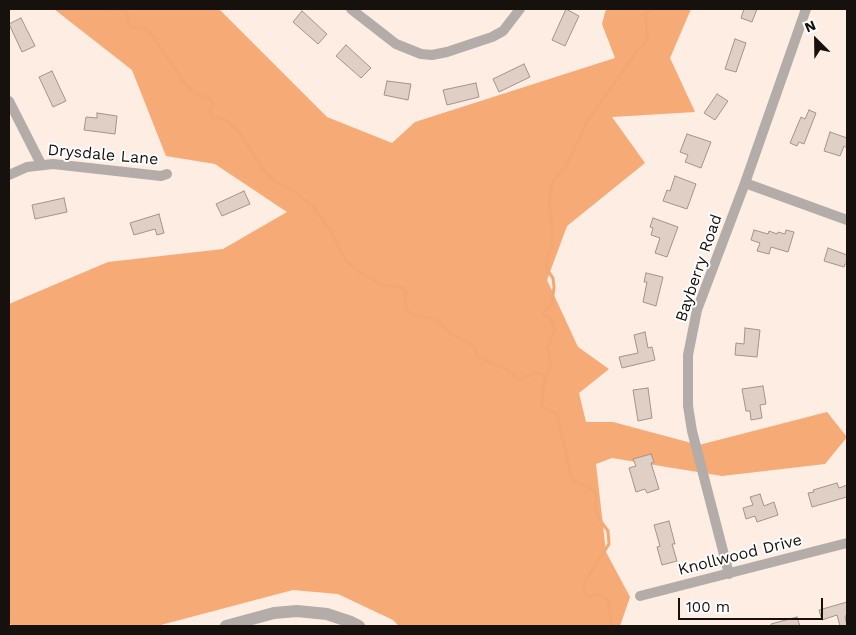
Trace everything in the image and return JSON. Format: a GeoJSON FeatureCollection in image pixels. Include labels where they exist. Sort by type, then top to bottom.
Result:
{"type":"FeatureCollection","features":[{"type":"Feature","properties":{"kind":"street"},"geometry":{"type":"LineString","coordinates":[[351,9],[396,44],[421,54],[432,55],[492,38],[503,31],[520,9]]}},
{"type":"Feature","properties":{"kind":"street","name":"Bayberry Road"},"geometry":{"type":"LineString","coordinates":[[729,574],[692,431],[688,406],[688,355],[697,310],[745,183],[806,9]]}},
{"type":"Feature","properties":{"kind":"street"},"geometry":{"type":"LineString","coordinates":[[9,101],[41,164]]}},
{"type":"Feature","properties":{"kind":"street","name":"Drysdale Lane"},"geometry":{"type":"LineString","coordinates":[[9,175],[26,167],[41,164],[161,176],[167,174]]}},
{"type":"Feature","properties":{"kind":"street"},"geometry":{"type":"LineString","coordinates":[[745,183],[847,220]]}},
{"type":"Feature","properties":{"kind":"street","name":"Knollwood Drive"},"geometry":{"type":"LineString","coordinates":[[640,596],[847,543]]}},
{"type":"Feature","properties":{"kind":"street"},"geometry":{"type":"LineString","coordinates":[[226,626],[274,613],[297,611],[327,614],[359,626]]}},
{"type":"Feature","properties":{"kind":"shaded area"},"geometry":{"type":"Polygon","coordinates":[[[54,9],[219,9],[327,117],[392,143],[415,122],[615,58],[602,24],[606,9],[691,9],[670,58],[695,112],[612,117],[645,163],[567,226],[547,280],[578,347],[609,369],[579,393],[586,422],[613,422],[699,445],[827,412],[847,437],[825,464],[722,476],[612,458],[596,464],[606,552],[630,597],[620,626],[399,626],[393,620],[338,594],[293,590],[157,626],[12,626],[9,622],[9,304],[108,262],[223,249],[287,212],[215,164],[166,156],[132,70],[54,9]]]}},
{"type":"Feature","properties":{"kind":"building"},"geometry":{"type":"Polygon","coordinates":[[[566,9],[579,16],[565,46],[552,40],[566,9]]]}},
{"type":"Feature","properties":{"kind":"building"},"geometry":{"type":"Polygon","coordinates":[[[744,9],[757,9],[752,22],[741,18],[744,9]]]}},
{"type":"Feature","properties":{"kind":"building"},"geometry":{"type":"Polygon","coordinates":[[[302,11],[327,34],[318,44],[293,22],[302,11]]]}},
{"type":"Feature","properties":{"kind":"building"},"geometry":{"type":"Polygon","coordinates":[[[21,18],[35,46],[22,52],[9,24],[21,18]]]}},
{"type":"Feature","properties":{"kind":"building"},"geometry":{"type":"Polygon","coordinates":[[[735,39],[746,43],[736,72],[725,69],[735,39]]]}},
{"type":"Feature","properties":{"kind":"building"},"geometry":{"type":"Polygon","coordinates":[[[346,45],[371,68],[361,78],[336,56],[346,45]]]}},
{"type":"Feature","properties":{"kind":"building"},"geometry":{"type":"Polygon","coordinates":[[[524,64],[530,77],[499,92],[493,79],[524,64]]]}},
{"type":"Feature","properties":{"kind":"building"},"geometry":{"type":"Polygon","coordinates":[[[52,71],[66,101],[53,107],[39,77],[52,71]]]}},
{"type":"Feature","properties":{"kind":"building"},"geometry":{"type":"Polygon","coordinates":[[[387,81],[411,84],[408,100],[384,95],[387,81]]]}},
{"type":"Feature","properties":{"kind":"building"},"geometry":{"type":"Polygon","coordinates":[[[476,83],[479,97],[447,105],[443,90],[476,83]]]}},
{"type":"Feature","properties":{"kind":"building"},"geometry":{"type":"Polygon","coordinates":[[[717,94],[728,101],[715,120],[704,113],[717,94]]]}},
{"type":"Feature","properties":{"kind":"building"},"geometry":{"type":"Polygon","coordinates":[[[809,110],[816,113],[804,144],[799,142],[797,146],[790,143],[801,117],[805,119],[809,110]]]}},
{"type":"Feature","properties":{"kind":"building"},"geometry":{"type":"Polygon","coordinates":[[[97,113],[117,116],[115,134],[84,130],[86,117],[97,118],[97,113]]]}},
{"type":"Feature","properties":{"kind":"building"},"geometry":{"type":"Polygon","coordinates":[[[830,132],[847,138],[847,148],[844,146],[840,156],[824,151],[830,132]]]}},
{"type":"Feature","properties":{"kind":"building"},"geometry":{"type":"Polygon","coordinates":[[[687,134],[711,142],[701,168],[685,162],[688,155],[680,152],[687,134]]]}},
{"type":"Feature","properties":{"kind":"building"},"geometry":{"type":"Polygon","coordinates":[[[675,176],[696,184],[687,209],[663,201],[667,190],[670,191],[675,176]]]}},
{"type":"Feature","properties":{"kind":"building"},"geometry":{"type":"Polygon","coordinates":[[[244,191],[250,204],[222,216],[216,204],[244,191]]]}},
{"type":"Feature","properties":{"kind":"building"},"geometry":{"type":"Polygon","coordinates":[[[64,198],[67,212],[35,219],[32,205],[64,198]]]}},
{"type":"Feature","properties":{"kind":"building"},"geometry":{"type":"Polygon","coordinates":[[[159,214],[164,233],[157,235],[155,229],[134,235],[130,223],[159,214]]]}},
{"type":"Feature","properties":{"kind":"building"},"geometry":{"type":"Polygon","coordinates":[[[653,218],[678,227],[667,257],[655,253],[660,238],[651,235],[653,228],[650,227],[653,218]]]}},
{"type":"Feature","properties":{"kind":"building"},"geometry":{"type":"Polygon","coordinates":[[[754,230],[768,234],[769,231],[777,234],[778,232],[785,234],[786,230],[794,232],[788,252],[771,247],[769,254],[757,251],[760,243],[751,240],[754,230]]]}},
{"type":"Feature","properties":{"kind":"building"},"geometry":{"type":"Polygon","coordinates":[[[828,248],[847,255],[847,264],[844,267],[824,261],[828,248]]]}},
{"type":"Feature","properties":{"kind":"building"},"geometry":{"type":"Polygon","coordinates":[[[646,273],[663,277],[656,306],[643,302],[647,282],[644,282],[646,273]]]}},
{"type":"Feature","properties":{"kind":"building"},"geometry":{"type":"Polygon","coordinates":[[[745,328],[760,330],[757,357],[735,355],[736,343],[744,344],[745,328]]]}},
{"type":"Feature","properties":{"kind":"building"},"geometry":{"type":"Polygon","coordinates":[[[645,332],[648,348],[652,347],[655,360],[622,368],[619,357],[638,353],[634,335],[645,332]]]}},
{"type":"Feature","properties":{"kind":"building"},"geometry":{"type":"Polygon","coordinates":[[[763,386],[766,404],[760,405],[762,418],[751,420],[750,411],[746,411],[742,389],[763,386]]]}},
{"type":"Feature","properties":{"kind":"building"},"geometry":{"type":"Polygon","coordinates":[[[648,388],[652,418],[638,421],[633,390],[648,388]]]}},
{"type":"Feature","properties":{"kind":"building"},"geometry":{"type":"Polygon","coordinates":[[[651,454],[654,462],[651,463],[659,489],[647,493],[645,489],[636,492],[629,468],[636,466],[633,459],[651,454]]]}},
{"type":"Feature","properties":{"kind":"building"},"geometry":{"type":"Polygon","coordinates":[[[837,483],[839,488],[847,485],[847,497],[812,507],[808,493],[837,483]]]}},
{"type":"Feature","properties":{"kind":"building"},"geometry":{"type":"Polygon","coordinates":[[[760,494],[764,506],[774,502],[778,515],[757,522],[755,516],[746,519],[743,508],[753,505],[750,497],[760,494]]]}},
{"type":"Feature","properties":{"kind":"building"},"geometry":{"type":"Polygon","coordinates":[[[669,521],[675,544],[672,544],[677,561],[662,565],[657,547],[660,546],[654,525],[669,521]]]}},
{"type":"Feature","properties":{"kind":"building"},"geometry":{"type":"Polygon","coordinates":[[[847,602],[847,615],[845,616],[847,626],[840,626],[837,615],[822,620],[819,610],[847,602]]]}},
{"type":"Feature","properties":{"kind":"building"},"geometry":{"type":"Polygon","coordinates":[[[797,617],[800,626],[771,626],[771,624],[797,617]]]}},
{"type":"Feature","properties":{"kind":"waterway"},"geometry":{"type":"LineString","coordinates":[[106,9],[121,9]]}},
{"type":"Feature","properties":{"kind":"waterway"},"geometry":{"type":"LineString","coordinates":[[124,9],[129,27],[146,28],[184,82],[195,93],[209,98],[213,102],[210,111],[213,117],[224,119],[238,130],[262,168],[277,183],[296,192],[313,207],[330,230],[346,261],[382,285],[400,287],[406,292],[405,300],[409,313],[437,320],[451,334],[474,346],[477,356],[507,370],[518,379],[537,373],[543,374],[545,379],[541,406],[557,414],[572,480],[592,489],[596,495],[595,509],[599,519],[608,531],[609,544],[584,583],[584,593],[589,597],[601,595],[608,600],[612,626]]}},
{"type":"Feature","properties":{"kind":"waterway"},"geometry":{"type":"LineString","coordinates":[[545,379],[551,364],[547,348],[555,330],[551,320],[543,313],[552,303],[554,287],[553,278],[547,270],[546,263],[552,244],[549,199],[553,181],[566,166],[588,120],[637,51],[648,40],[645,15],[650,9]]}}]}
